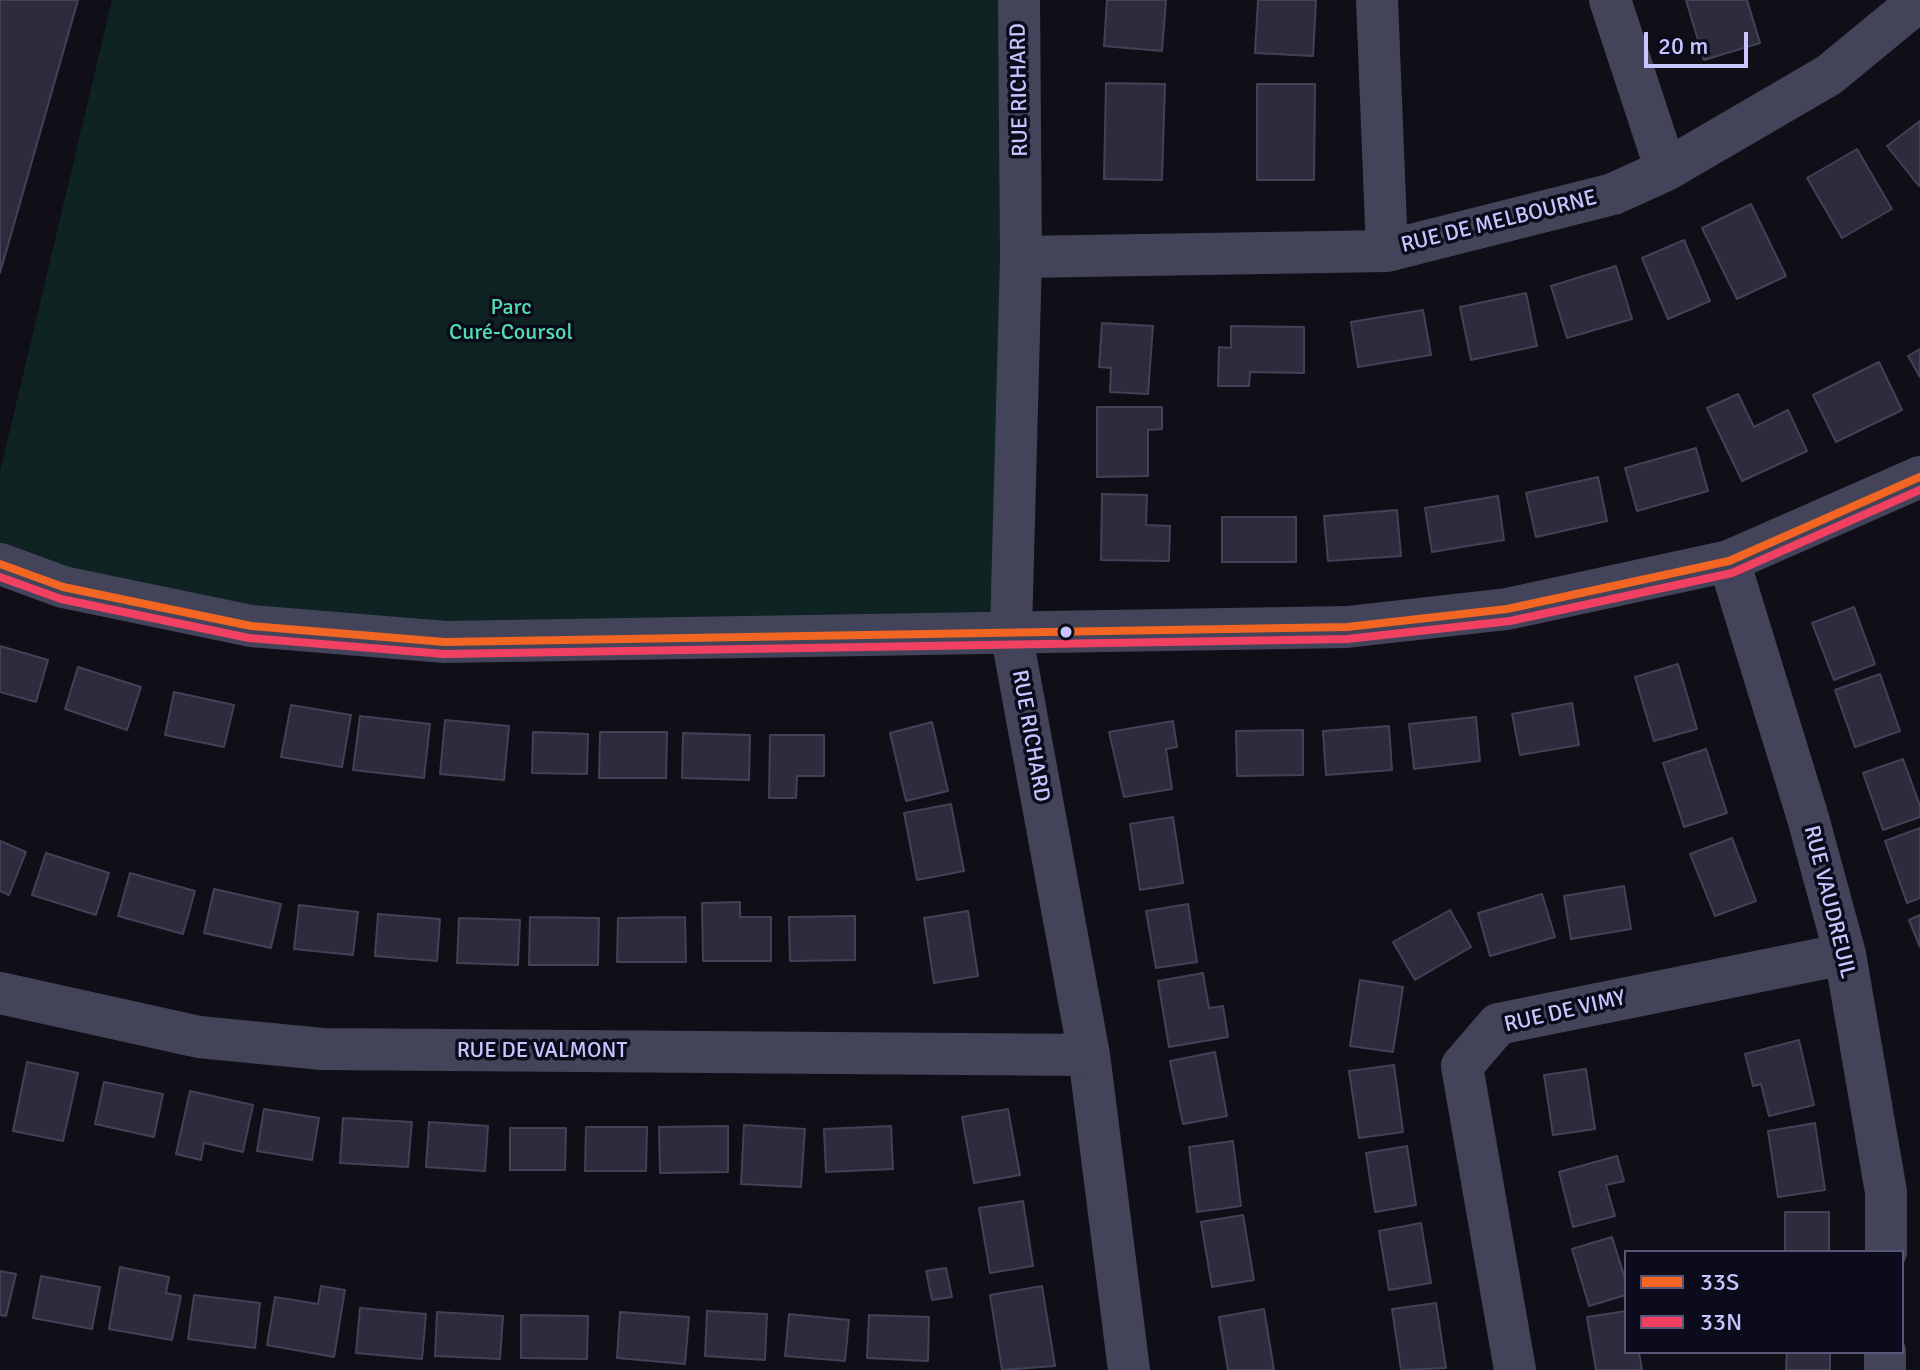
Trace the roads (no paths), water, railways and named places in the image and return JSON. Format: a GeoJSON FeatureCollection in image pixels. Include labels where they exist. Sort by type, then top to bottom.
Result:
{"type":"FeatureCollection","features":[{"type":"Feature","properties":{"kind":"street","name":"RUE RICHARD"},"geometry":{"type":"LineString","coordinates":[[1019,0],[1021,257],[1011,632],[1089,1055],[1129,1370]]}},
{"type":"Feature","properties":{"kind":"street"},"geometry":{"type":"LineString","coordinates":[[1377,0],[1387,251]]}},
{"type":"Feature","properties":{"kind":"street"},"geometry":{"type":"LineString","coordinates":[[1610,0],[1666,170]]}},
{"type":"Feature","properties":{"kind":"street","name":"RUE DE MELBOURNE"},"geometry":{"type":"LineString","coordinates":[[1021,257],[1387,251],[1613,194],[1666,170],[1829,75],[1920,0]]}},
{"type":"Feature","properties":{"kind":"street"},"geometry":{"type":"LineString","coordinates":[[0,564],[63,587],[251,626],[445,642],[1347,627],[1507,609],[1729,561],[1920,477]]}},
{"type":"Feature","properties":{"kind":"street","name":"RUE VAUDREUIL"},"geometry":{"type":"LineString","coordinates":[[1729,561],[1808,818],[1845,954],[1886,1192],[1886,1250]]}},
{"type":"Feature","properties":{"kind":"street","name":"RUE DE VIMY"},"geometry":{"type":"LineString","coordinates":[[1515,1370],[1462,1066],[1498,1024],[1845,954]]}},
{"type":"Feature","properties":{"kind":"street","name":"RUE DE VALMONT"},"geometry":{"type":"LineString","coordinates":[[0,993],[199,1037],[322,1049],[1089,1055]]}},
{"type":"Feature","properties":{"kind":"park label","name":"Parc Curé-Coursol"},"geometry":{"type":"Point","coordinates":[511,320]}}]}
